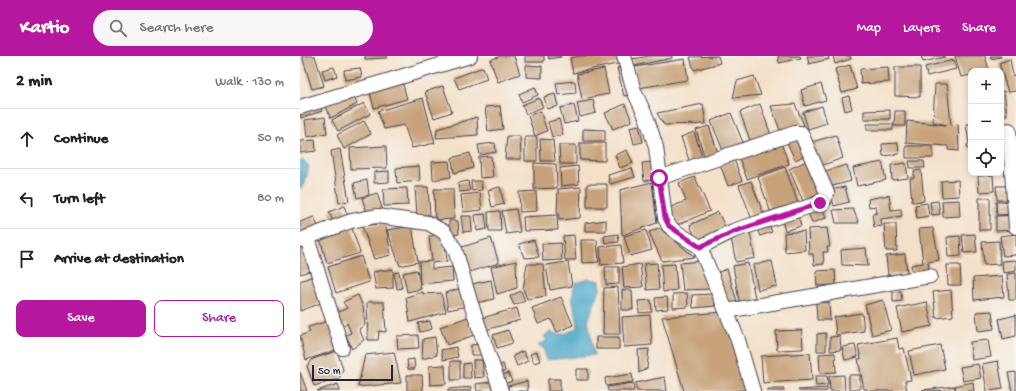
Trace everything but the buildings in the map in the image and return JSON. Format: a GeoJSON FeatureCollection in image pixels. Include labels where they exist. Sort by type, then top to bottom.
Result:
{"type":"FeatureCollection","features":[{"type":"Feature","properties":{"kind":"street"},"geometry":{"type":"LineString","coordinates":[[624,56],[634,91],[647,119],[656,147],[665,218],[669,226],[700,247],[738,340],[753,391]]}},
{"type":"Feature","properties":{"kind":"street"},"geometry":{"type":"LineString","coordinates":[[300,107],[466,57]]}},
{"type":"Feature","properties":{"kind":"street"},"geometry":{"type":"LineString","coordinates":[[1009,130],[1016,227]]}},
{"type":"Feature","properties":{"kind":"street"},"geometry":{"type":"LineString","coordinates":[[659,178],[795,133],[801,133],[827,192],[825,199],[820,203],[733,232],[700,247]]}},
{"type":"Feature","properties":{"kind":"street"},"geometry":{"type":"LineString","coordinates":[[342,348],[303,239],[351,221],[377,216],[428,223],[444,232],[455,249],[470,301],[501,391]]}},
{"type":"Feature","properties":{"kind":"street"},"geometry":{"type":"LineString","coordinates":[[726,311],[930,276]]}},
{"type":"Feature","properties":{"kind":"water"},"geometry":{"type":"Polygon","coordinates":[[[302,160],[309,166],[305,183],[300,189],[300,161],[302,160]]]}},
{"type":"Feature","properties":{"kind":"water"},"geometry":{"type":"Polygon","coordinates":[[[589,279],[600,281],[600,290],[588,320],[594,355],[547,360],[544,351],[538,345],[547,341],[544,336],[551,332],[564,334],[578,327],[572,298],[575,283],[589,279]]]}},
{"type":"Feature","properties":{"kind":"route"},"geometry":{"type":"LineString","coordinates":[[659,178],[660,196],[665,218],[669,226],[700,247],[733,232],[820,203]]}}]}
